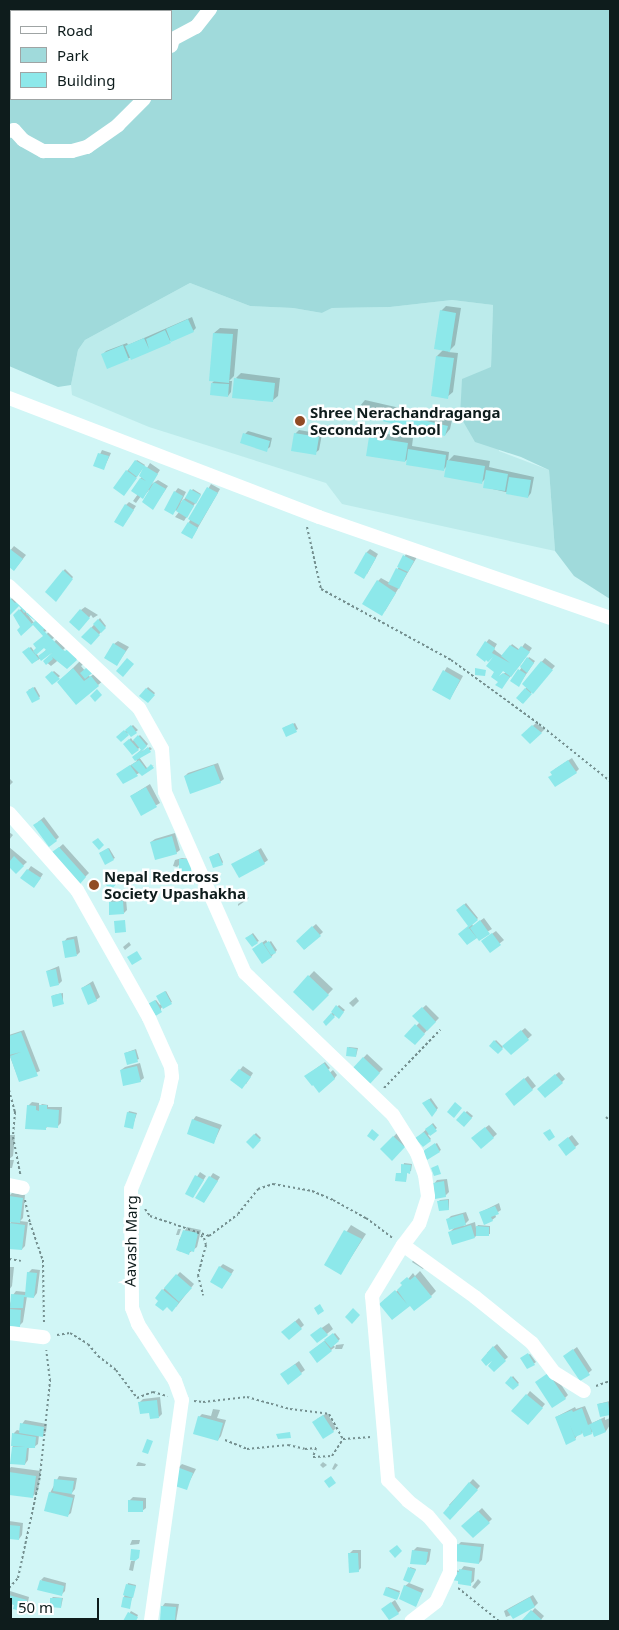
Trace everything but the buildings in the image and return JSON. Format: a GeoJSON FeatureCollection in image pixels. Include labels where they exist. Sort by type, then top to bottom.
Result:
{"type":"FeatureCollection","features":[{"type":"Feature","properties":{"kind":"street"},"geometry":{"type":"LineString","coordinates":[[172,42],[173,39],[196,27],[210,9]]}},
{"type":"Feature","properties":{"kind":"street"},"geometry":{"type":"LineString","coordinates":[[9,132],[14,130],[23,140],[43,151],[72,151],[87,147],[118,125],[143,100]]}},
{"type":"Feature","properties":{"kind":"street"},"geometry":{"type":"LineString","coordinates":[[9,398],[151,454],[306,511],[610,618]]}},
{"type":"Feature","properties":{"kind":"street"},"geometry":{"type":"LineString","coordinates":[[9,586],[139,708],[162,749],[165,792],[246,973],[376,1097],[393,1115],[417,1153],[425,1175],[428,1197],[419,1224],[403,1245],[372,1296],[388,1480],[408,1501],[428,1516],[450,1542],[450,1572],[436,1602],[412,1621]]}},
{"type":"Feature","properties":{"kind":"street","name":"Aavash Marg"},"geometry":{"type":"LineString","coordinates":[[9,813],[77,890],[149,1018],[170,1067],[172,1077],[167,1101],[131,1189],[130,1296],[138,1324],[171,1375],[182,1400]]}},
{"type":"Feature","properties":{"kind":"street"},"geometry":{"type":"LineString","coordinates":[[403,1245],[475,1297],[532,1343],[555,1373],[584,1391]]}},
{"type":"Feature","properties":{"kind":"street"},"geometry":{"type":"LineString","coordinates":[[9,1333],[44,1337]]}},
{"type":"Feature","properties":{"kind":"street"},"geometry":{"type":"LineString","coordinates":[[151,1621],[182,1400]]}},
{"type":"Feature","properties":{"kind":"path"},"geometry":{"type":"LineString","coordinates":[[306,511],[307,535],[321,589],[451,660],[539,724],[610,781]]}},
{"type":"Feature","properties":{"kind":"path"},"geometry":{"type":"LineString","coordinates":[[376,1097],[440,1030]]}},
{"type":"Feature","properties":{"kind":"path"},"geometry":{"type":"LineString","coordinates":[[606,1117],[610,1121]]}},
{"type":"Feature","properties":{"kind":"path"},"geometry":{"type":"LineString","coordinates":[[142,1206],[150,1216],[209,1236],[238,1214],[258,1189],[273,1184],[312,1191],[333,1200],[366,1218],[403,1245]]}},
{"type":"Feature","properties":{"kind":"path"},"geometry":{"type":"LineString","coordinates":[[197,1232],[204,1238],[206,1245],[198,1275],[203,1295]]}},
{"type":"Feature","properties":{"kind":"path"},"geometry":{"type":"LineString","coordinates":[[9,1260],[21,1261]]}},
{"type":"Feature","properties":{"kind":"path"},"geometry":{"type":"LineString","coordinates":[[44,1337],[70,1333],[88,1344],[98,1356],[116,1370],[137,1398],[153,1392],[182,1400],[203,1402],[247,1397],[290,1409],[329,1414],[343,1439]]}},
{"type":"Feature","properties":{"kind":"path"},"geometry":{"type":"LineString","coordinates":[[584,1391],[610,1381]]}},
{"type":"Feature","properties":{"kind":"path"},"geometry":{"type":"LineString","coordinates":[[343,1439],[384,1434]]}},
{"type":"Feature","properties":{"kind":"path"},"geometry":{"type":"LineString","coordinates":[[224,1440],[247,1449],[288,1445],[305,1449],[316,1448],[313,1457],[332,1456],[343,1439]]}},
{"type":"Feature","properties":{"kind":"path"},"geometry":{"type":"LineString","coordinates":[[450,1572],[459,1589],[499,1621]]}},
{"type":"Feature","properties":{"kind":"shaded area","name":"Shree Nerachandraganga Secondary School"},"geometry":{"type":"Polygon","coordinates":[[[190,283],[250,306],[293,308],[322,313],[332,308],[390,307],[452,300],[493,305],[491,367],[499,451],[549,470],[555,551],[342,504],[326,483],[149,427],[72,395],[71,385],[78,350],[85,340],[190,283]]]}},
{"type":"Feature","properties":{"kind":"green space"},"geometry":{"type":"Polygon","coordinates":[[[9,9],[610,9],[610,599],[574,576],[555,551],[549,470],[521,457],[475,442],[460,416],[462,379],[491,367],[493,305],[452,300],[390,307],[332,308],[322,313],[293,308],[250,306],[190,283],[85,340],[78,350],[71,385],[58,387],[9,366],[9,9]]]}},
{"type":"Feature","properties":{"kind":"place","name":"Shree Nerachandraganga Secondary School"},"geometry":{"type":"Point","coordinates":[300,421]}},
{"type":"Feature","properties":{"kind":"place","name":"Nepal Redcross Society Upashakha"},"geometry":{"type":"Point","coordinates":[94,885]}}]}
